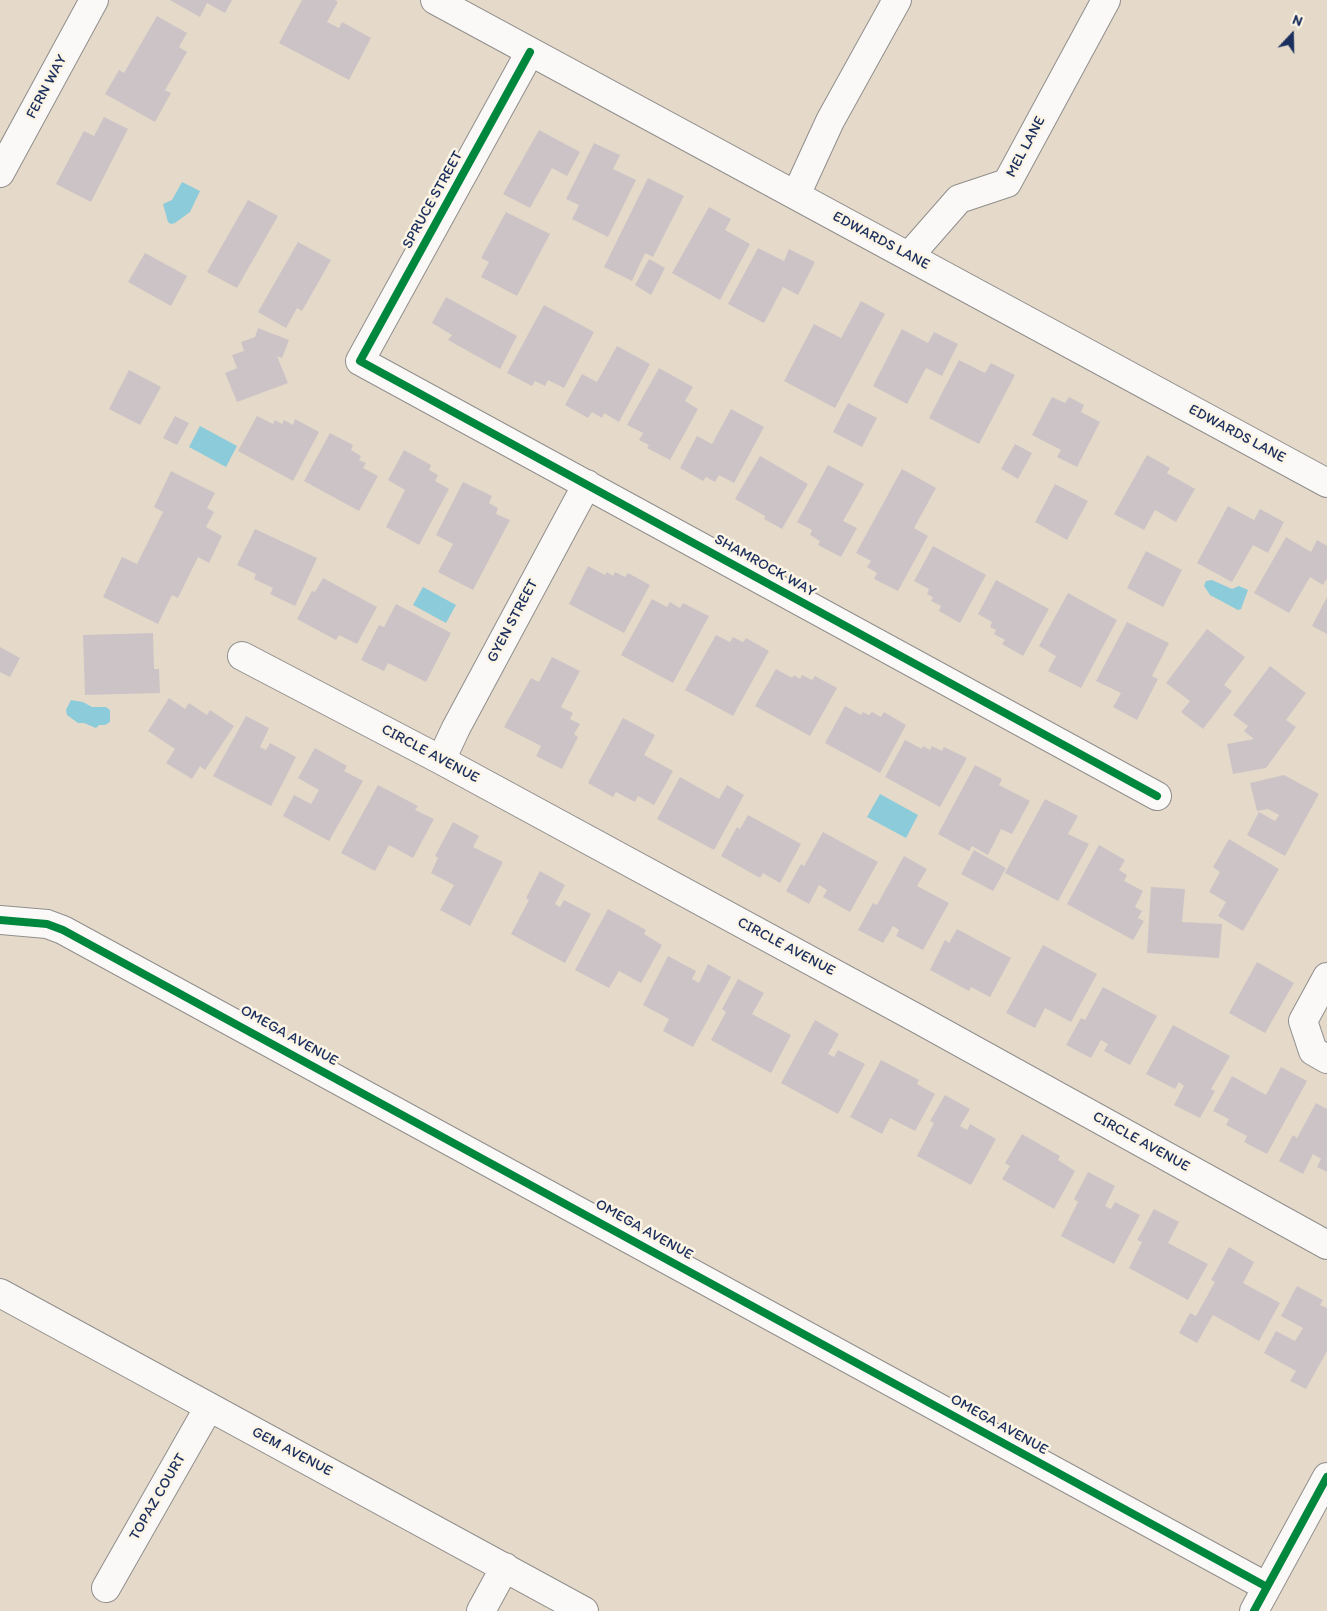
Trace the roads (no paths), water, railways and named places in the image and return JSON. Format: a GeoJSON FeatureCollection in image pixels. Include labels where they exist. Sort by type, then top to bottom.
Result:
{"type":"FeatureCollection","features":[{"type":"Feature","properties":{"kind":"street","name":"FERN WAY"},"geometry":{"type":"LineString","coordinates":[[0,173],[94,0]]}},
{"type":"Feature","properties":{"kind":"street","name":"EDWARDS LANE"},"geometry":{"type":"LineString","coordinates":[[435,0],[1327,483]]}},
{"type":"Feature","properties":{"kind":"street"},"geometry":{"type":"LineString","coordinates":[[796,195],[830,121],[897,0]]}},
{"type":"Feature","properties":{"kind":"street","name":"MEL LANE"},"geometry":{"type":"LineString","coordinates":[[910,256],[959,199],[1007,183],[1106,0]]}},
{"type":"Feature","properties":{"kind":"street","name":"SPRUCE STREET"},"geometry":{"type":"LineString","coordinates":[[360,362],[530,52]]}},
{"type":"Feature","properties":{"kind":"street","name":"SHAMROCK WAY"},"geometry":{"type":"LineString","coordinates":[[360,362],[587,484],[1156,796]]}},
{"type":"Feature","properties":{"kind":"street","name":"GYEN STREET"},"geometry":{"type":"LineString","coordinates":[[441,760],[456,728],[587,484]]}},
{"type":"Feature","properties":{"kind":"street","name":"CIRCLE AVENUE"},"geometry":{"type":"LineString","coordinates":[[242,656],[441,760],[911,1015],[1327,1245]]}},
{"type":"Feature","properties":{"kind":"street","name":"OMEGA AVENUE"},"geometry":{"type":"LineString","coordinates":[[0,920],[47,924],[63,930],[1267,1588]]}},
{"type":"Feature","properties":{"kind":"street"},"geometry":{"type":"LineString","coordinates":[[1327,977],[1303,1021],[1313,1051],[1327,1059]]}},
{"type":"Feature","properties":{"kind":"street","name":"GEM AVENUE"},"geometry":{"type":"LineString","coordinates":[[0,1293],[584,1611]]}},
{"type":"Feature","properties":{"kind":"street","name":"TOPAZ COURT"},"geometry":{"type":"LineString","coordinates":[[106,1588],[209,1407]]}},
{"type":"Feature","properties":{"kind":"street"},"geometry":{"type":"LineString","coordinates":[[1254,1611],[1327,1477]]}},
{"type":"Feature","properties":{"kind":"street"},"geometry":{"type":"LineString","coordinates":[[481,1611],[504,1567]]}},
{"type":"Feature","properties":{"kind":"water"},"geometry":{"type":"Polygon","coordinates":[[[182,182],[200,191],[190,212],[171,224],[168,222],[163,204],[172,200],[182,182]]]}},
{"type":"Feature","properties":{"kind":"water"},"geometry":{"type":"Polygon","coordinates":[[[200,426],[237,446],[226,467],[189,447],[200,426]]]}},
{"type":"Feature","properties":{"kind":"water"},"geometry":{"type":"Polygon","coordinates":[[[1212,580],[1232,589],[1239,586],[1248,590],[1241,609],[1238,610],[1210,595],[1204,586],[1206,581],[1212,580]]]}},
{"type":"Feature","properties":{"kind":"water"},"geometry":{"type":"Polygon","coordinates":[[[423,587],[456,605],[446,623],[413,605],[423,587]]]}},
{"type":"Feature","properties":{"kind":"water"},"geometry":{"type":"Polygon","coordinates":[[[71,700],[83,702],[92,707],[106,707],[110,710],[110,722],[105,725],[99,725],[96,728],[84,723],[78,723],[67,715],[66,710],[71,700]]]}},
{"type":"Feature","properties":{"kind":"water"},"geometry":{"type":"Polygon","coordinates":[[[880,794],[918,815],[906,838],[867,817],[880,794]]]}}]}
